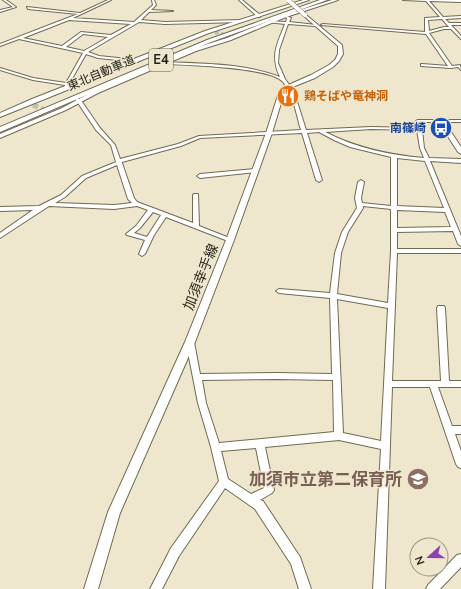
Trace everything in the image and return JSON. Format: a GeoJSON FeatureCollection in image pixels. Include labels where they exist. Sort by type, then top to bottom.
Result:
{"type":"FeatureCollection","features":[{"type":"Feature","properties":{"kind":"highway","name":"東北自動車道"},"geometry":{"type":"LineString","coordinates":[[0,123],[157,56],[314,0]]}},
{"type":"Feature","properties":{"kind":"highway","name":"東北自動車道"},"geometry":{"type":"LineString","coordinates":[[0,130],[188,49],[325,0]]}},
{"type":"Feature","properties":{"kind":"street"},"geometry":{"type":"LineString","coordinates":[[0,11],[15,7],[4,0]]}},
{"type":"Feature","properties":{"kind":"street"},"geometry":{"type":"LineString","coordinates":[[0,45],[69,19],[110,0]]}},
{"type":"Feature","properties":{"kind":"street"},"geometry":{"type":"LineString","coordinates":[[0,117],[32,105],[67,86],[85,52],[136,22],[155,5],[153,0]]}},
{"type":"Feature","properties":{"kind":"street"},"geometry":{"type":"LineString","coordinates":[[240,0],[259,16]]}},
{"type":"Feature","properties":{"kind":"street"},"geometry":{"type":"LineString","coordinates":[[165,62],[232,67],[264,72],[285,83],[327,70],[340,59],[342,52],[335,41],[288,0]]}},
{"type":"Feature","properties":{"kind":"street"},"geometry":{"type":"LineString","coordinates":[[0,117],[67,86],[137,61],[207,32],[307,0]]}},
{"type":"Feature","properties":{"kind":"street"},"geometry":{"type":"LineString","coordinates":[[194,50],[229,39],[285,16],[336,0]]}},
{"type":"Feature","properties":{"kind":"street"},"geometry":{"type":"LineString","coordinates":[[404,0],[461,1]]}},
{"type":"Feature","properties":{"kind":"street"},"geometry":{"type":"LineString","coordinates":[[427,1],[461,38]]}},
{"type":"Feature","properties":{"kind":"street"},"geometry":{"type":"LineString","coordinates":[[28,8],[80,14]]}},
{"type":"Feature","properties":{"kind":"street"},"geometry":{"type":"LineString","coordinates":[[39,14],[45,10]]}},
{"type":"Feature","properties":{"kind":"street"},"geometry":{"type":"LineString","coordinates":[[149,11],[171,11]]}},
{"type":"Feature","properties":{"kind":"street"},"geometry":{"type":"LineString","coordinates":[[285,16],[289,18],[276,53],[285,83],[292,92],[319,180]]}},
{"type":"Feature","properties":{"kind":"street"},"geometry":{"type":"LineString","coordinates":[[451,67],[427,33],[426,19],[461,17]]}},
{"type":"Feature","properties":{"kind":"street"},"geometry":{"type":"LineString","coordinates":[[69,19],[166,23],[242,21]]}},
{"type":"Feature","properties":{"kind":"street"},"geometry":{"type":"LineString","coordinates":[[186,41],[242,21]]}},
{"type":"Feature","properties":{"kind":"street"},"geometry":{"type":"LineString","coordinates":[[0,136],[96,92],[229,36],[267,23],[315,25]]}},
{"type":"Feature","properties":{"kind":"street"},"geometry":{"type":"LineString","coordinates":[[448,24],[461,24]]}},
{"type":"Feature","properties":{"kind":"street"},"geometry":{"type":"LineString","coordinates":[[323,25],[427,33],[444,28],[452,28]]}},
{"type":"Feature","properties":{"kind":"street"},"geometry":{"type":"LineString","coordinates":[[63,47],[82,33],[110,36]]}},
{"type":"Feature","properties":{"kind":"street"},"geometry":{"type":"LineString","coordinates":[[456,33],[461,33]]}},
{"type":"Feature","properties":{"kind":"street"},"geometry":{"type":"LineString","coordinates":[[20,38],[85,52],[98,57],[137,61]]}},
{"type":"Feature","properties":{"kind":"street"},"geometry":{"type":"LineString","coordinates":[[422,65],[451,67],[459,66],[461,69]]}},
{"type":"Feature","properties":{"kind":"street"},"geometry":{"type":"LineString","coordinates":[[0,69],[33,79],[67,86]]}},
{"type":"Feature","properties":{"kind":"street","name":"加須幸手線"},"geometry":{"type":"LineString","coordinates":[[91,589],[114,512],[190,342],[230,240],[269,133],[285,83]]}},
{"type":"Feature","properties":{"kind":"street"},"geometry":{"type":"LineString","coordinates":[[0,136],[49,112],[79,101]]}},
{"type":"Feature","properties":{"kind":"street"},"geometry":{"type":"LineString","coordinates":[[79,101],[98,129],[113,145],[131,199],[137,204],[151,210],[230,240]]}},
{"type":"Feature","properties":{"kind":"street"},"geometry":{"type":"LineString","coordinates":[[461,121],[418,121],[421,130],[422,148],[461,244]]}},
{"type":"Feature","properties":{"kind":"street"},"geometry":{"type":"LineString","coordinates":[[441,121],[461,152]]}},
{"type":"Feature","properties":{"kind":"street"},"geometry":{"type":"LineString","coordinates":[[0,236],[40,208],[63,196],[84,177],[134,155],[172,148],[199,137],[371,128],[421,130]]}},
{"type":"Feature","properties":{"kind":"street"},"geometry":{"type":"LineString","coordinates":[[320,131],[341,142],[394,156],[428,161],[461,161]]}},
{"type":"Feature","properties":{"kind":"street"},"geometry":{"type":"LineString","coordinates":[[379,589],[384,446],[395,230],[394,156]]}},
{"type":"Feature","properties":{"kind":"street"},"geometry":{"type":"LineString","coordinates":[[200,176],[255,171]]}},
{"type":"Feature","properties":{"kind":"street"},"geometry":{"type":"LineString","coordinates":[[339,436],[334,296],[338,253],[345,232],[360,208],[361,182]]}},
{"type":"Feature","properties":{"kind":"street"},"geometry":{"type":"LineString","coordinates":[[196,195],[196,227]]}},
{"type":"Feature","properties":{"kind":"street"},"geometry":{"type":"LineString","coordinates":[[49,204],[114,207],[137,204]]}},
{"type":"Feature","properties":{"kind":"street"},"geometry":{"type":"LineString","coordinates":[[359,204],[395,208],[448,210]]}},
{"type":"Feature","properties":{"kind":"street"},"geometry":{"type":"LineString","coordinates":[[0,209],[40,208]]}},
{"type":"Feature","properties":{"kind":"street"},"geometry":{"type":"LineString","coordinates":[[149,239],[129,234],[138,227],[151,210]]}},
{"type":"Feature","properties":{"kind":"street"},"geometry":{"type":"LineString","coordinates":[[142,254],[149,239],[164,215]]}},
{"type":"Feature","properties":{"kind":"street"},"geometry":{"type":"LineString","coordinates":[[395,230],[455,229]]}},
{"type":"Feature","properties":{"kind":"street"},"geometry":{"type":"LineString","coordinates":[[394,251],[461,251]]}},
{"type":"Feature","properties":{"kind":"street"},"geometry":{"type":"LineString","coordinates":[[278,291],[334,296],[392,306]]}},
{"type":"Feature","properties":{"kind":"street"},"geometry":{"type":"LineString","coordinates":[[441,308],[445,384]]}},
{"type":"Feature","properties":{"kind":"street"},"geometry":{"type":"LineString","coordinates":[[190,342],[196,377],[216,447],[224,482],[259,505],[296,561],[306,589]]}},
{"type":"Feature","properties":{"kind":"street"},"geometry":{"type":"LineString","coordinates":[[196,377],[337,377]]}},
{"type":"Feature","properties":{"kind":"street"},"geometry":{"type":"LineString","coordinates":[[388,384],[461,384]]}},
{"type":"Feature","properties":{"kind":"street"},"geometry":{"type":"LineString","coordinates":[[433,384],[461,464]]}},
{"type":"Feature","properties":{"kind":"street"},"geometry":{"type":"LineString","coordinates":[[449,430],[461,430]]}},
{"type":"Feature","properties":{"kind":"street"},"geometry":{"type":"LineString","coordinates":[[216,447],[339,436],[384,446]]}},
{"type":"Feature","properties":{"kind":"street"},"geometry":{"type":"LineString","coordinates":[[250,500],[270,490],[260,442]]}},
{"type":"Feature","properties":{"kind":"street"},"geometry":{"type":"LineString","coordinates":[[156,589],[175,552],[224,482]]}},
{"type":"Feature","properties":{"kind":"street"},"geometry":{"type":"LineString","coordinates":[[432,589],[461,559]]}},
{"type":"Feature","properties":{"kind":"tunnel"},"geometry":{"type":"LineString","coordinates":[[315,25],[323,25]]}},
{"type":"Feature","properties":{"kind":"tunnel"},"geometry":{"type":"LineString","coordinates":[[215,32],[228,36]]}},
{"type":"Feature","properties":{"kind":"tunnel"},"geometry":{"type":"LineString","coordinates":[[33,105],[48,112]]}},
{"type":"Feature","properties":{"kind":"place","name":"鶏そばや竜神洞"},"geometry":{"type":"Point","coordinates":[288,96]}},
{"type":"Feature","properties":{"kind":"place","name":"南篠崎"},"geometry":{"type":"Point","coordinates":[441,128]}},
{"type":"Feature","properties":{"kind":"place","name":"加須市立第二保育所"},"geometry":{"type":"Point","coordinates":[418,479]}}]}
